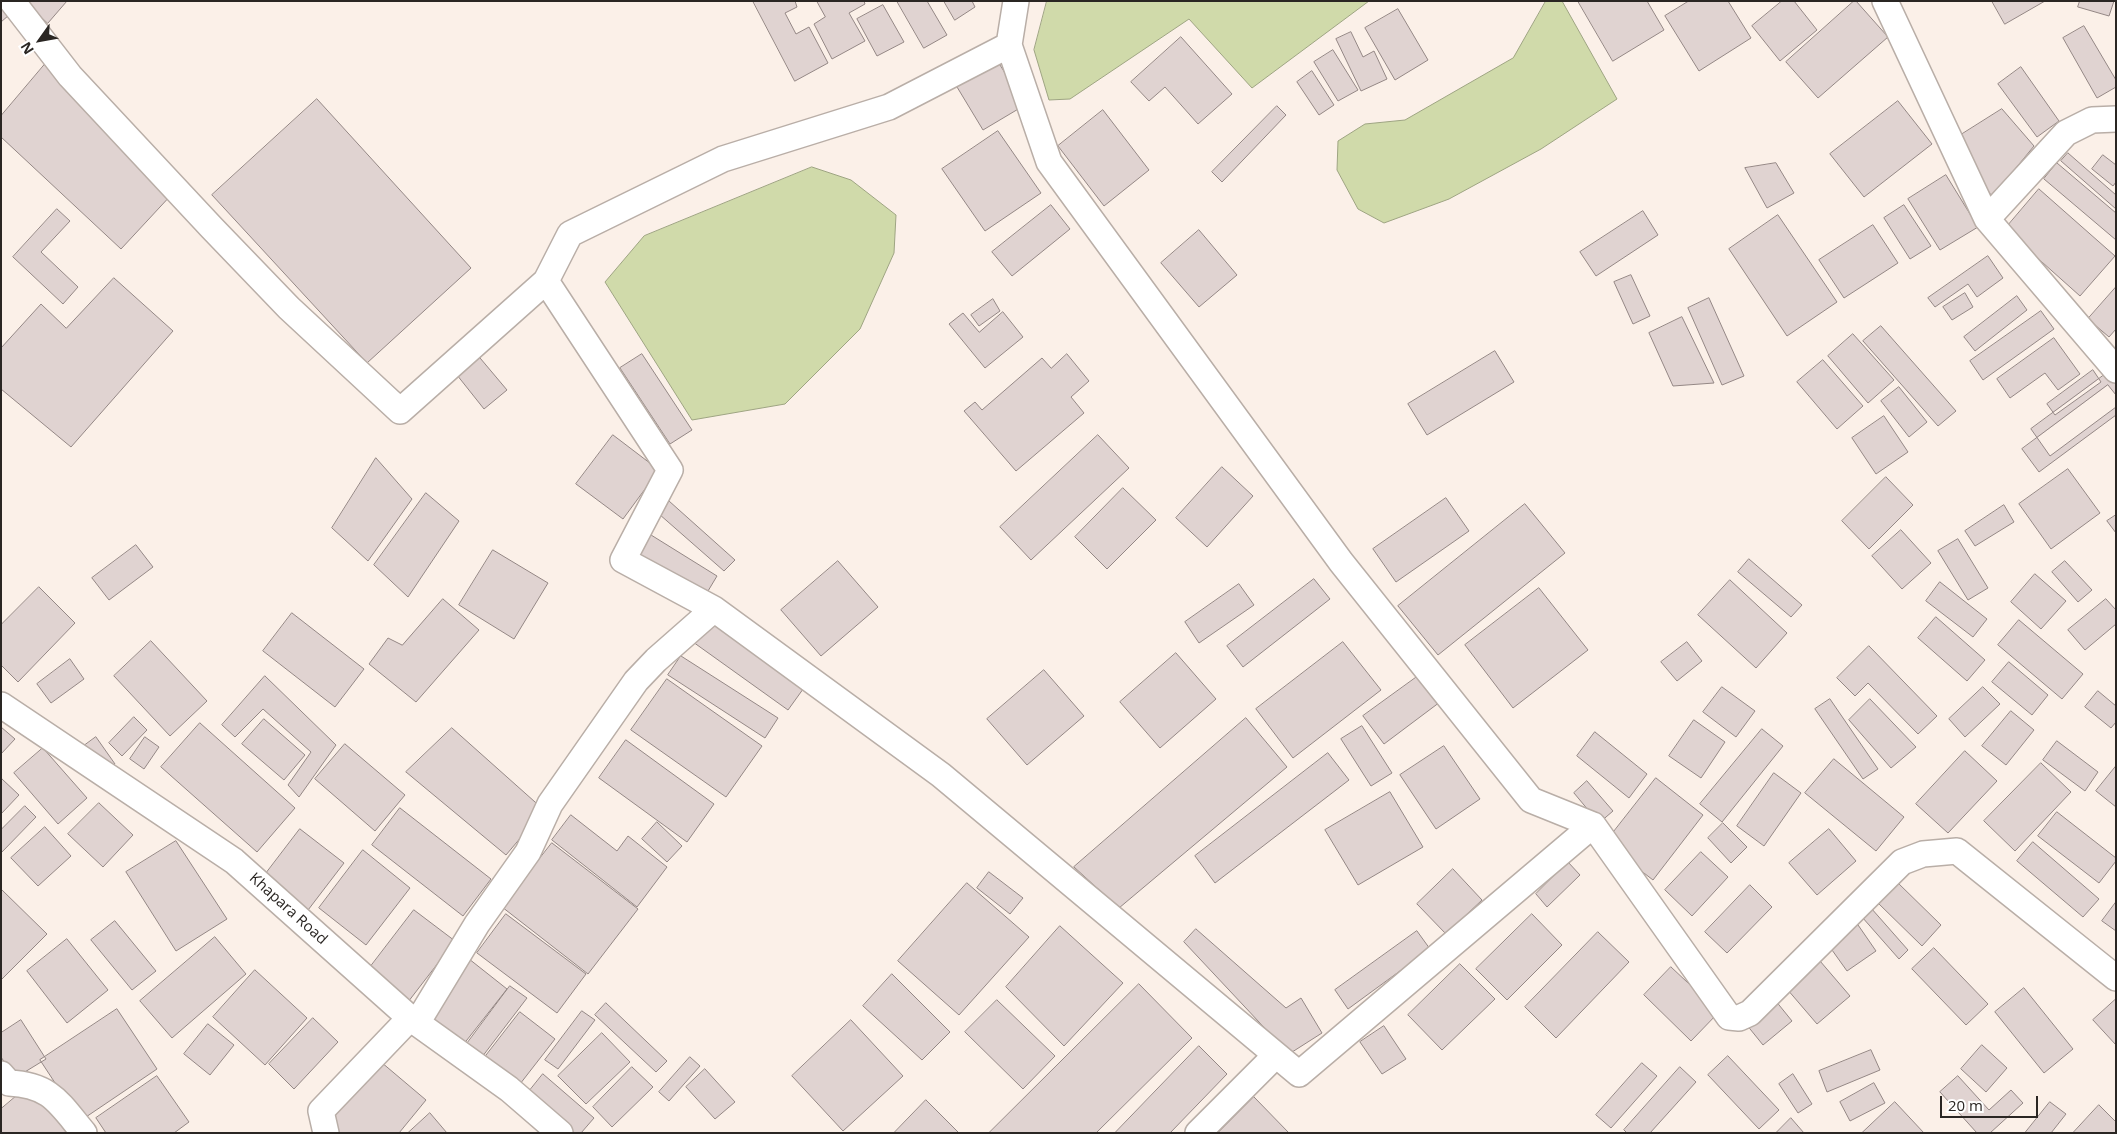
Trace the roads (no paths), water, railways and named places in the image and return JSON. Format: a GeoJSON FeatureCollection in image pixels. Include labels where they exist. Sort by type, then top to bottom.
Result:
{"type":"FeatureCollection","features":[{"type":"Feature","properties":{"kind":"street"},"geometry":{"type":"LineString","coordinates":[[12,1],[70,76],[212,228],[290,308],[400,411],[546,281],[570,234],[723,159],[889,107],[1009,45]]}},
{"type":"Feature","properties":{"kind":"street"},"geometry":{"type":"LineString","coordinates":[[1016,1],[1009,45],[1049,162],[1341,562],[1531,800],[1593,825],[1729,1017],[1739,1018],[1750,1013],[1902,862],[1923,854],[1957,851],[2116,978]]}},
{"type":"Feature","properties":{"kind":"street"},"geometry":{"type":"LineString","coordinates":[[1885,1],[1987,219],[2116,370]]}},
{"type":"Feature","properties":{"kind":"street"},"geometry":{"type":"LineString","coordinates":[[1987,219],[2066,133],[2092,120],[2116,119]]}},
{"type":"Feature","properties":{"kind":"street"},"geometry":{"type":"LineString","coordinates":[[546,281],[670,470],[623,560],[714,609],[941,775],[1299,1074],[1593,825]]}},
{"type":"Feature","properties":{"kind":"street"},"geometry":{"type":"LineString","coordinates":[[326,1133],[321,1111],[413,1020],[528,852],[550,804],[636,681],[656,660],[714,609]]}},
{"type":"Feature","properties":{"kind":"street","name":"Khapara Road"},"geometry":{"type":"LineString","coordinates":[[1,705],[234,861],[413,1020],[509,1089],[560,1133]]}},
{"type":"Feature","properties":{"kind":"street"},"geometry":{"type":"LineString","coordinates":[[1198,1133],[1276,1055]]}},
{"type":"Feature","properties":{"kind":"street"},"geometry":{"type":"LineString","coordinates":[[1,1074],[9,1083],[31,1084],[52,1095],[84,1133]]}}]}
